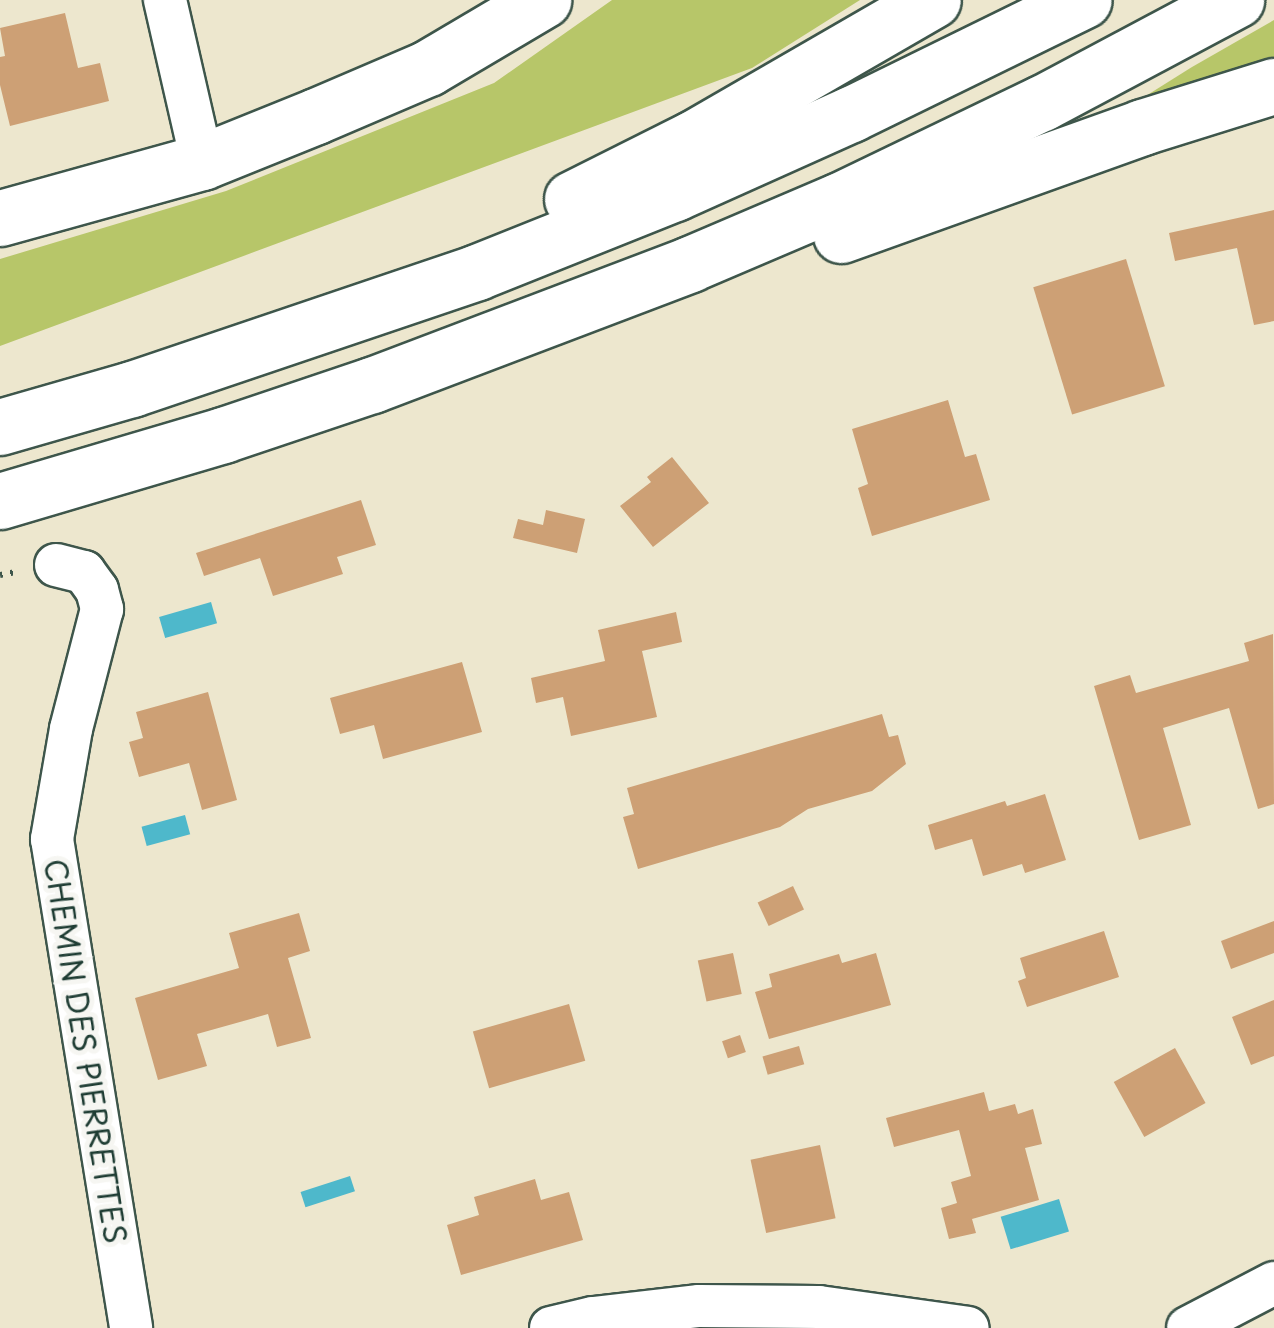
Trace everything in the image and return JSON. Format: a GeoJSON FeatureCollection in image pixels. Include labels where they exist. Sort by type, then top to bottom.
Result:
{"type":"FeatureCollection","features":[{"type":"Feature","properties":{"kind":"main road"},"geometry":{"type":"LineString","coordinates":[[0,218],[202,162],[428,68],[543,0]]}},
{"type":"Feature","properties":{"kind":"main road"},"geometry":{"type":"LineString","coordinates":[[287,338],[692,139],[933,0]]}},
{"type":"Feature","properties":{"kind":"main road"},"geometry":{"type":"LineString","coordinates":[[0,427],[287,338],[477,272],[675,193],[851,114],[1084,0]]}},
{"type":"Feature","properties":{"kind":"main road"},"geometry":{"type":"LineString","coordinates":[[372,386],[622,291],[838,200],[1042,103],[1236,0]]}},
{"type":"Feature","properties":{"kind":"main road"},"geometry":{"type":"LineString","coordinates":[[0,501],[223,436],[372,386],[739,274],[945,196],[1274,86]]}},
{"type":"Feature","properties":{"kind":"street"},"geometry":{"type":"LineString","coordinates":[[165,0],[202,162]]}},
{"type":"Feature","properties":{"kind":"street","name":"CHEMIN DES PIERRETTES"},"geometry":{"type":"LineString","coordinates":[[56,566],[84,572],[97,590],[102,609],[71,729],[52,839],[132,1328]]}},
{"type":"Feature","properties":{"kind":"street"},"geometry":{"type":"LineString","coordinates":[[1188,1328],[1274,1283]]}},
{"type":"Feature","properties":{"kind":"street"},"geometry":{"type":"LineString","coordinates":[[551,1328],[594,1318],[699,1306],[819,1307],[968,1328]]}},
{"type":"Feature","properties":{"kind":"green space"},"geometry":{"type":"Polygon","coordinates":[[[612,0],[860,0],[752,68],[0,346],[0,259],[226,191],[494,83],[612,0]]]}},
{"type":"Feature","properties":{"kind":"green space"},"geometry":{"type":"Polygon","coordinates":[[[1274,20],[1274,75],[1125,109],[1192,67],[1274,20]]]}},
{"type":"Feature","properties":{"kind":"water"},"geometry":{"type":"Polygon","coordinates":[[[211,602],[217,623],[165,638],[159,617],[211,602]]]}},
{"type":"Feature","properties":{"kind":"water"},"geometry":{"type":"Polygon","coordinates":[[[185,815],[190,834],[147,846],[142,827],[185,815]]]}},
{"type":"Feature","properties":{"kind":"water"},"geometry":{"type":"Polygon","coordinates":[[[350,1176],[355,1191],[305,1207],[301,1192],[350,1176]]]}},
{"type":"Feature","properties":{"kind":"water"},"geometry":{"type":"Polygon","coordinates":[[[1059,1199],[1069,1232],[1011,1249],[1001,1217],[1059,1199]]]}},
{"type":"Feature","properties":{"kind":"building"},"geometry":{"type":"Polygon","coordinates":[[[65,13],[78,68],[100,63],[109,101],[10,126],[0,85],[0,57],[5,56],[0,28],[65,13]]]}},
{"type":"Feature","properties":{"kind":"building"},"geometry":{"type":"Polygon","coordinates":[[[1274,210],[1274,321],[1254,325],[1237,248],[1175,261],[1169,233],[1274,210]]]}},
{"type":"Feature","properties":{"kind":"building"},"geometry":{"type":"Polygon","coordinates":[[[1126,259],[1165,386],[1072,415],[1033,287],[1126,259]]]}},
{"type":"Feature","properties":{"kind":"building"},"geometry":{"type":"Polygon","coordinates":[[[948,400],[965,457],[976,454],[990,500],[872,536],[858,488],[868,484],[852,429],[948,400]]]}},
{"type":"Feature","properties":{"kind":"building"},"geometry":{"type":"Polygon","coordinates":[[[672,457],[709,503],[653,547],[620,506],[651,482],[647,477],[672,457]]]}},
{"type":"Feature","properties":{"kind":"building"},"geometry":{"type":"Polygon","coordinates":[[[361,500],[376,545],[337,557],[343,574],[273,596],[260,558],[204,576],[196,553],[361,500]]]}},
{"type":"Feature","properties":{"kind":"building"},"geometry":{"type":"Polygon","coordinates":[[[546,510],[585,519],[577,553],[513,538],[518,519],[543,525],[546,510]]]}},
{"type":"Feature","properties":{"kind":"building"},"geometry":{"type":"Polygon","coordinates":[[[676,612],[682,642],[642,651],[657,717],[571,736],[563,697],[536,703],[531,678],[605,661],[598,630],[676,612]]]}},
{"type":"Feature","properties":{"kind":"building"},"geometry":{"type":"Polygon","coordinates":[[[1273,634],[1274,804],[1258,809],[1229,708],[1163,728],[1191,825],[1139,840],[1094,686],[1130,675],[1136,693],[1249,661],[1244,643],[1273,634]]]}},
{"type":"Feature","properties":{"kind":"building"},"geometry":{"type":"Polygon","coordinates":[[[462,662],[482,732],[383,759],[374,725],[340,734],[330,698],[462,662]]]}},
{"type":"Feature","properties":{"kind":"building"},"geometry":{"type":"Polygon","coordinates":[[[208,692],[237,800],[202,810],[189,763],[139,777],[129,742],[143,738],[136,712],[208,692]]]}},
{"type":"Feature","properties":{"kind":"building"},"geometry":{"type":"Polygon","coordinates":[[[882,714],[889,737],[898,735],[906,764],[872,791],[808,809],[780,827],[638,869],[623,817],[634,814],[627,788],[882,714]]]}},
{"type":"Feature","properties":{"kind":"building"},"geometry":{"type":"Polygon","coordinates":[[[1045,794],[1066,860],[1025,873],[1022,864],[983,876],[972,839],[935,850],[928,825],[1005,801],[1007,806],[1045,794]]]}},
{"type":"Feature","properties":{"kind":"building"},"geometry":{"type":"Polygon","coordinates":[[[793,886],[804,910],[769,926],[758,902],[793,886]]]}},
{"type":"Feature","properties":{"kind":"building"},"geometry":{"type":"Polygon","coordinates":[[[299,913],[310,951],[288,958],[311,1038],[277,1047],[268,1014],[197,1034],[207,1066],[158,1080],[135,998],[239,968],[229,933],[299,913]]]}},
{"type":"Feature","properties":{"kind":"building"},"geometry":{"type":"Polygon","coordinates":[[[1274,921],[1274,953],[1231,969],[1221,941],[1274,921]]]}},
{"type":"Feature","properties":{"kind":"building"},"geometry":{"type":"Polygon","coordinates":[[[1104,931],[1119,977],[1027,1007],[1018,981],[1026,978],[1020,958],[1104,931]]]}},
{"type":"Feature","properties":{"kind":"building"},"geometry":{"type":"Polygon","coordinates":[[[733,953],[742,994],[707,1002],[698,960],[733,953]]]}},
{"type":"Feature","properties":{"kind":"building"},"geometry":{"type":"Polygon","coordinates":[[[876,953],[891,1005],[769,1039],[755,992],[772,987],[769,974],[839,954],[842,963],[876,953]]]}},
{"type":"Feature","properties":{"kind":"building"},"geometry":{"type":"Polygon","coordinates":[[[1274,1000],[1274,1056],[1251,1065],[1232,1017],[1274,1000]]]}},
{"type":"Feature","properties":{"kind":"building"},"geometry":{"type":"Polygon","coordinates":[[[569,1004],[585,1061],[489,1088],[473,1032],[569,1004]]]}},
{"type":"Feature","properties":{"kind":"building"},"geometry":{"type":"Polygon","coordinates":[[[740,1035],[746,1052],[728,1058],[722,1041],[740,1035]]]}},
{"type":"Feature","properties":{"kind":"building"},"geometry":{"type":"Polygon","coordinates":[[[799,1046],[804,1064],[768,1075],[762,1056],[799,1046]]]}},
{"type":"Feature","properties":{"kind":"building"},"geometry":{"type":"Polygon","coordinates":[[[1175,1048],[1206,1103],[1144,1137],[1114,1082],[1175,1048]]]}},
{"type":"Feature","properties":{"kind":"building"},"geometry":{"type":"Polygon","coordinates":[[[984,1092],[989,1111],[1015,1104],[1018,1114],[1033,1109],[1042,1144],[1025,1148],[1039,1200],[972,1219],[976,1233],[949,1239],[941,1208],[957,1203],[951,1182],[971,1176],[959,1130],[894,1147],[886,1118],[984,1092]]]}},
{"type":"Feature","properties":{"kind":"building"},"geometry":{"type":"Polygon","coordinates":[[[820,1145],[836,1218],[766,1233],[751,1160],[820,1145]]]}},
{"type":"Feature","properties":{"kind":"building"},"geometry":{"type":"Polygon","coordinates":[[[535,1179],[541,1200],[569,1192],[583,1240],[461,1275],[447,1225],[479,1215],[474,1197],[535,1179]]]}}]}
